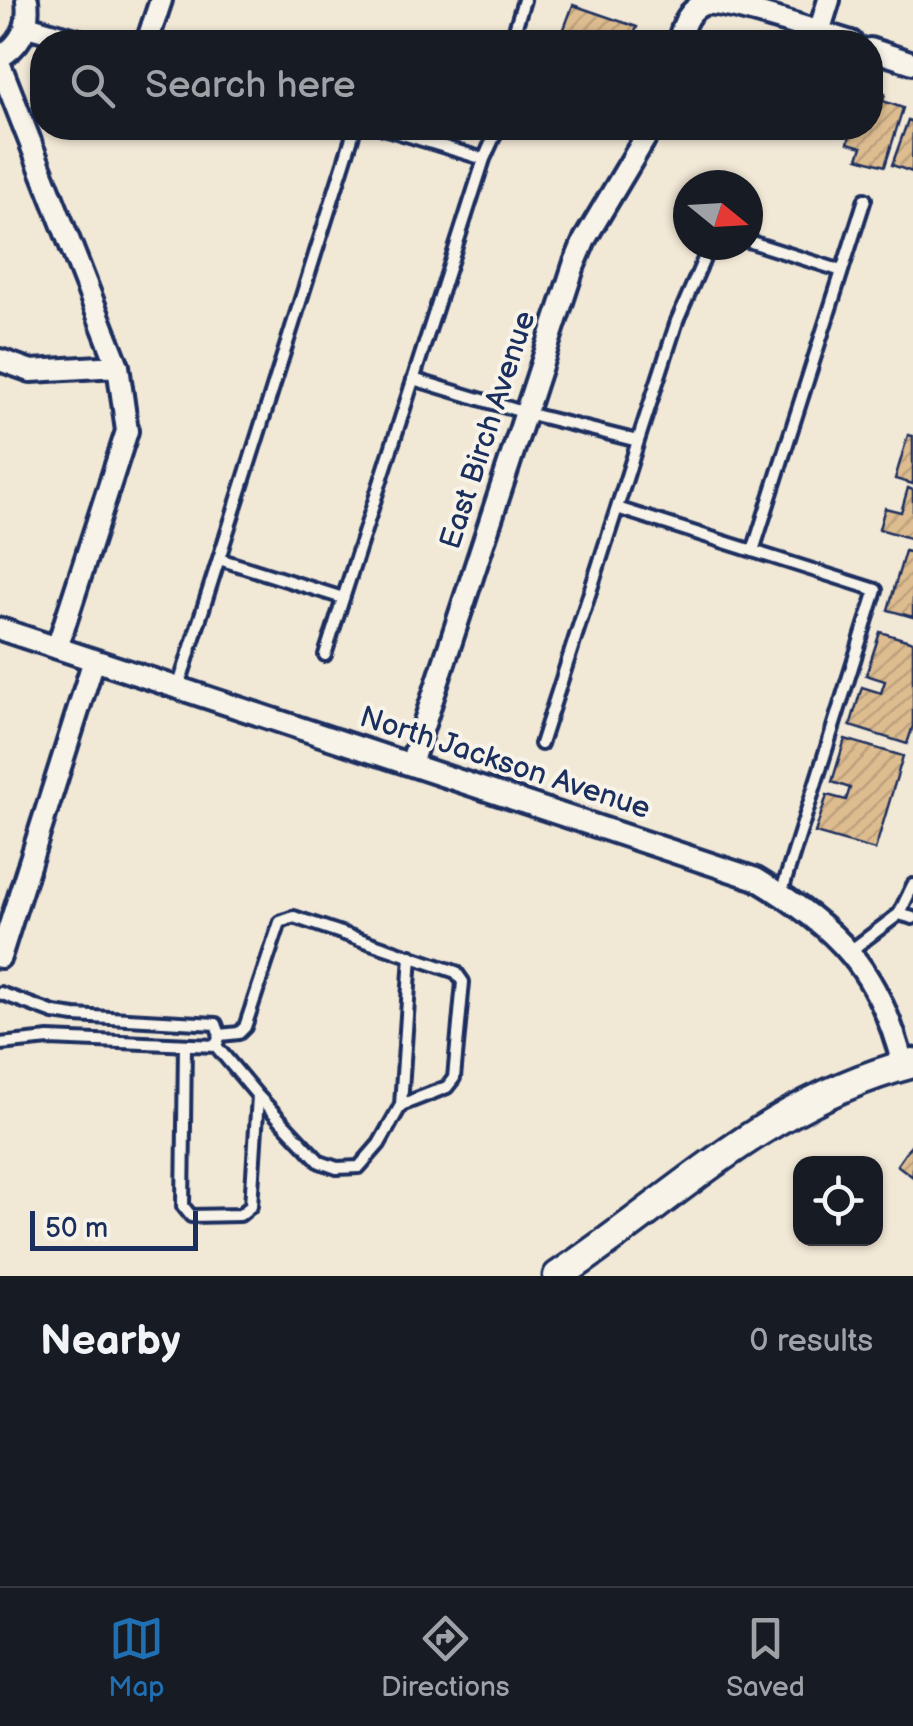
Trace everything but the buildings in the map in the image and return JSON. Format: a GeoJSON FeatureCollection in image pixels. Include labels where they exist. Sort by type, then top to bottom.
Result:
{"type":"FeatureCollection","features":[{"type":"Feature","properties":{"kind":"street"},"geometry":{"type":"LineString","coordinates":[[0,57],[16,45],[26,26],[27,0]]}},
{"type":"Feature","properties":{"kind":"street"},"geometry":{"type":"LineString","coordinates":[[151,30],[161,0]]}},
{"type":"Feature","properties":{"kind":"street"},"geometry":{"type":"LineString","coordinates":[[820,30],[829,0]]}},
{"type":"Feature","properties":{"kind":"street"},"geometry":{"type":"LineString","coordinates":[[683,30],[690,12],[701,4],[724,2],[813,30]]}},
{"type":"Feature","properties":{"kind":"street"},"geometry":{"type":"LineString","coordinates":[[26,26],[40,30]]}},
{"type":"Feature","properties":{"kind":"street"},"geometry":{"type":"LineString","coordinates":[[883,53],[913,63]]}},
{"type":"Feature","properties":{"kind":"street"},"geometry":{"type":"LineString","coordinates":[[0,65],[118,366],[127,430],[57,648]]}},
{"type":"Feature","properties":{"kind":"street","name":"East Birch Avenue"},"geometry":{"type":"LineString","coordinates":[[410,764],[585,238],[645,140]]}},
{"type":"Feature","properties":{"kind":"street"},"geometry":{"type":"LineString","coordinates":[[0,360],[32,370],[118,366]]}},
{"type":"Feature","properties":{"kind":"street","name":"North Jackson Avenue"},"geometry":{"type":"LineString","coordinates":[[0,630],[756,880],[820,920],[850,951],[877,990],[908,1064]]}},
{"type":"Feature","properties":{"kind":"street"},"geometry":{"type":"LineString","coordinates":[[0,957],[94,660]]}},
{"type":"Feature","properties":{"kind":"street"},"geometry":{"type":"LineString","coordinates":[[558,1276],[764,1126],[852,1084],[908,1064]]}},
{"type":"Feature","properties":{"kind":"lane"},"geometry":{"type":"LineString","coordinates":[[515,30],[524,0]]}},
{"type":"Feature","properties":{"kind":"lane"},"geometry":{"type":"LineString","coordinates":[[178,688],[351,140]]}},
{"type":"Feature","properties":{"kind":"lane"},"geometry":{"type":"LineString","coordinates":[[423,140],[484,159]]}},
{"type":"Feature","properties":{"kind":"lane"},"geometry":{"type":"LineString","coordinates":[[325,656],[493,140]]}},
{"type":"Feature","properties":{"kind":"lane"},"geometry":{"type":"LineString","coordinates":[[752,551],[865,199]]}},
{"type":"Feature","properties":{"kind":"lane"},"geometry":{"type":"LineString","coordinates":[[763,246],[842,271]]}},
{"type":"Feature","properties":{"kind":"lane"},"geometry":{"type":"LineString","coordinates":[[541,744],[672,334],[704,260]]}},
{"type":"Feature","properties":{"kind":"lane"},"geometry":{"type":"LineString","coordinates":[[413,379],[526,414],[638,441]]}},
{"type":"Feature","properties":{"kind":"lane"},"geometry":{"type":"LineString","coordinates":[[617,508],[876,590],[781,894]]}},
{"type":"Feature","properties":{"kind":"lane"},"geometry":{"type":"LineString","coordinates":[[219,559],[343,598]]}},
{"type":"Feature","properties":{"kind":"lane"},"geometry":{"type":"LineString","coordinates":[[850,951],[899,914],[913,885]]}},
{"type":"Feature","properties":{"kind":"lane"},"geometry":{"type":"LineString","coordinates":[[899,914],[913,918]]}},
{"type":"Feature","properties":{"kind":"lane"},"geometry":{"type":"LineString","coordinates":[[0,1044],[49,1039],[185,1046],[238,1033],[245,1027],[280,922],[294,917],[456,972],[463,982],[454,1078],[447,1087],[401,1105]]}},
{"type":"Feature","properties":{"kind":"lane"},"geometry":{"type":"LineString","coordinates":[[0,993],[54,1013],[216,1024],[218,1040],[258,1096],[320,1162],[337,1168],[359,1166],[379,1144],[401,1105],[411,956]]}},
{"type":"Feature","properties":{"kind":"lane"},"geometry":{"type":"LineString","coordinates":[[49,1039],[54,1013]]}},
{"type":"Feature","properties":{"kind":"lane"},"geometry":{"type":"LineString","coordinates":[[185,1046],[183,1206],[191,1216],[240,1215],[251,1206],[258,1096]]}}]}
